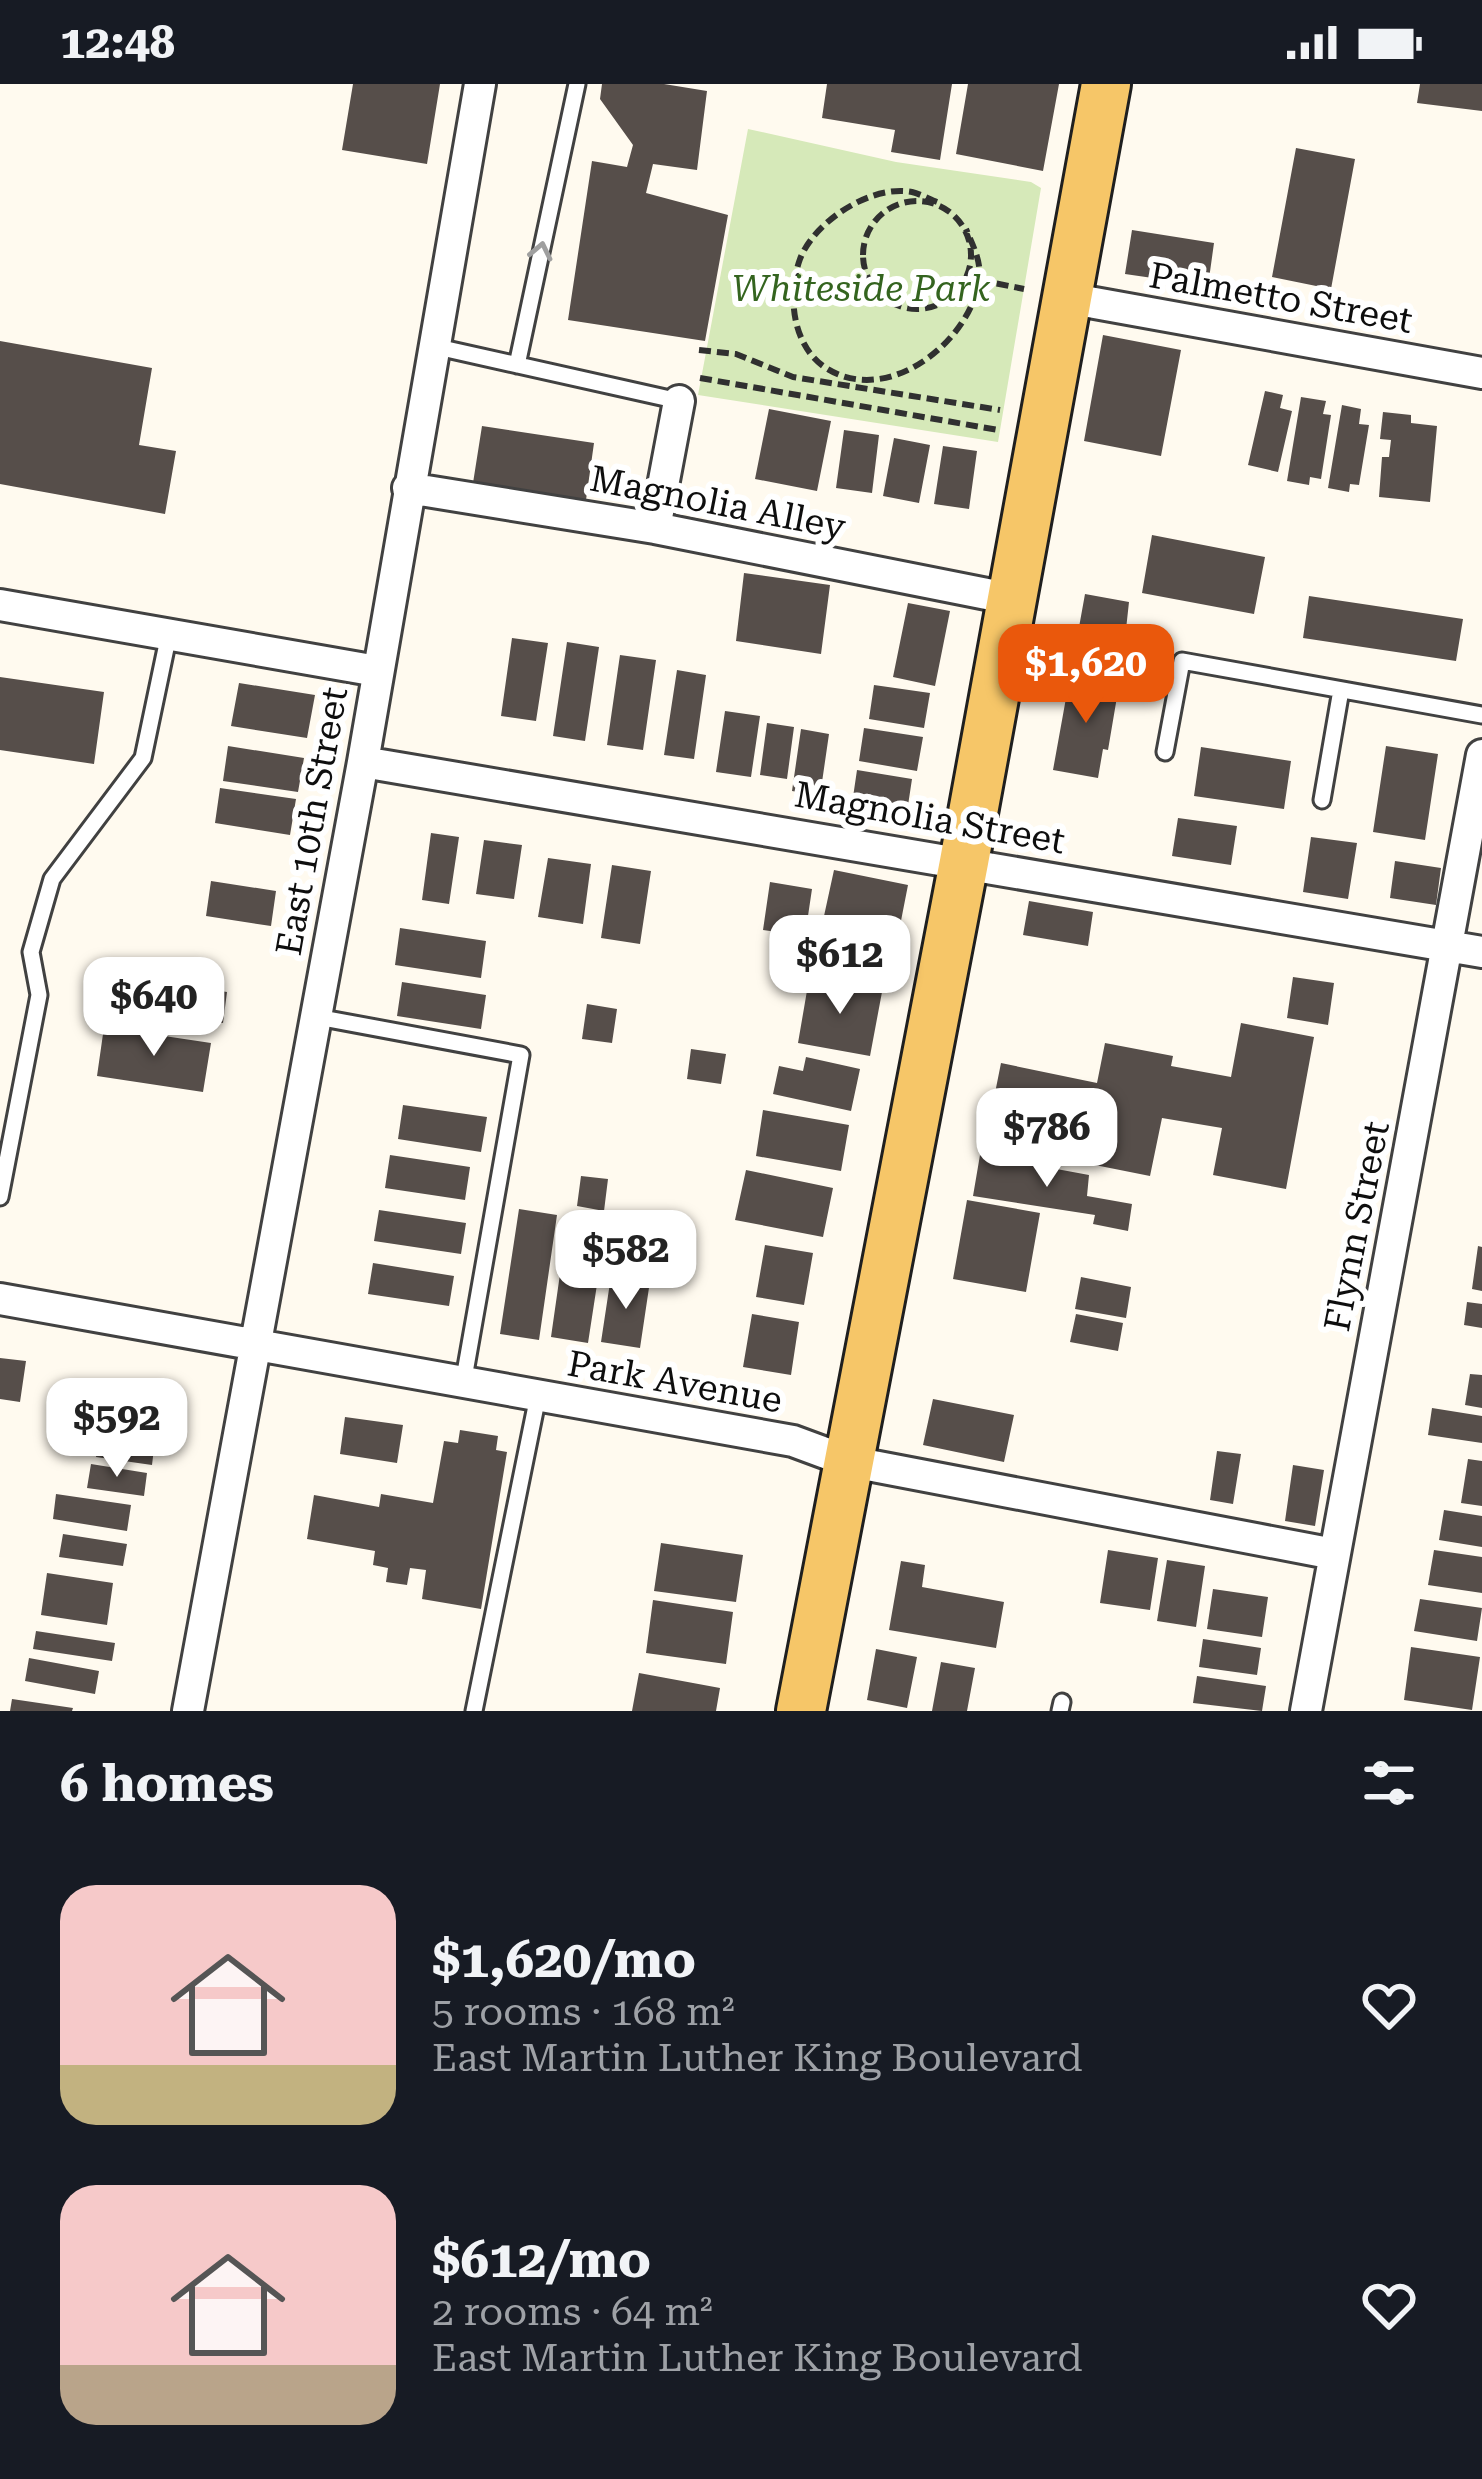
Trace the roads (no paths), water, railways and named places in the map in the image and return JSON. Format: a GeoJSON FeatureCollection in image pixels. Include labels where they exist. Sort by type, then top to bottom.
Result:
{"type":"FeatureCollection","features":[{"type":"Feature","properties":{"kind":"main road"},"geometry":{"type":"LineString","coordinates":[[801,1711],[1012,598],[1045,294],[1106,84]]}},
{"type":"Feature","properties":{"kind":"street","name":"East 10th Street"},"geometry":{"type":"LineString","coordinates":[[188,1711],[364,762],[480,84]]}},
{"type":"Feature","properties":{"kind":"street","name":"Palmetto Street"},"geometry":{"type":"LineString","coordinates":[[1045,294],[1482,373]]}},
{"type":"Feature","properties":{"kind":"street"},"geometry":{"type":"LineString","coordinates":[[655,528],[686,389]]}},
{"type":"Feature","properties":{"kind":"street","name":"Magnolia Alley"},"geometry":{"type":"LineString","coordinates":[[408,488],[655,528],[1012,598]]}},
{"type":"Feature","properties":{"kind":"street"},"geometry":{"type":"LineString","coordinates":[[0,605],[377,671]]}},
{"type":"Feature","properties":{"kind":"street","name":"Flynn Street"},"geometry":{"type":"LineString","coordinates":[[1315,1709],[1334,1554],[1482,755]]}},
{"type":"Feature","properties":{"kind":"street","name":"Magnolia Street"},"geometry":{"type":"LineString","coordinates":[[364,762],[1482,952]]}},
{"type":"Feature","properties":{"kind":"street","name":"Park Avenue"},"geometry":{"type":"LineString","coordinates":[[0,1299],[793,1441],[847,1461],[1334,1554]]}},
{"type":"Feature","properties":{"kind":"lane"},"geometry":{"type":"LineString","coordinates":[[517,365],[577,84]]}},
{"type":"Feature","properties":{"kind":"lane"},"geometry":{"type":"LineString","coordinates":[[434,346],[517,365],[686,389]]}},
{"type":"Feature","properties":{"kind":"lane"},"geometry":{"type":"LineString","coordinates":[[0,1197],[39,995],[32,952],[52,879],[143,758],[169,634]]}},
{"type":"Feature","properties":{"kind":"lane"},"geometry":{"type":"LineString","coordinates":[[1165,752],[1182,661],[1482,716]]}},
{"type":"Feature","properties":{"kind":"lane"},"geometry":{"type":"LineString","coordinates":[[1322,800],[1341,690]]}},
{"type":"Feature","properties":{"kind":"lane"},"geometry":{"type":"LineString","coordinates":[[317,1017],[521,1055],[463,1384]]}},
{"type":"Feature","properties":{"kind":"lane"},"geometry":{"type":"LineString","coordinates":[[474,1711],[538,1396]]}},
{"type":"Feature","properties":{"kind":"park label","name":"Whiteside Park"},"geometry":{"type":"Point","coordinates":[861,288]}}]}
